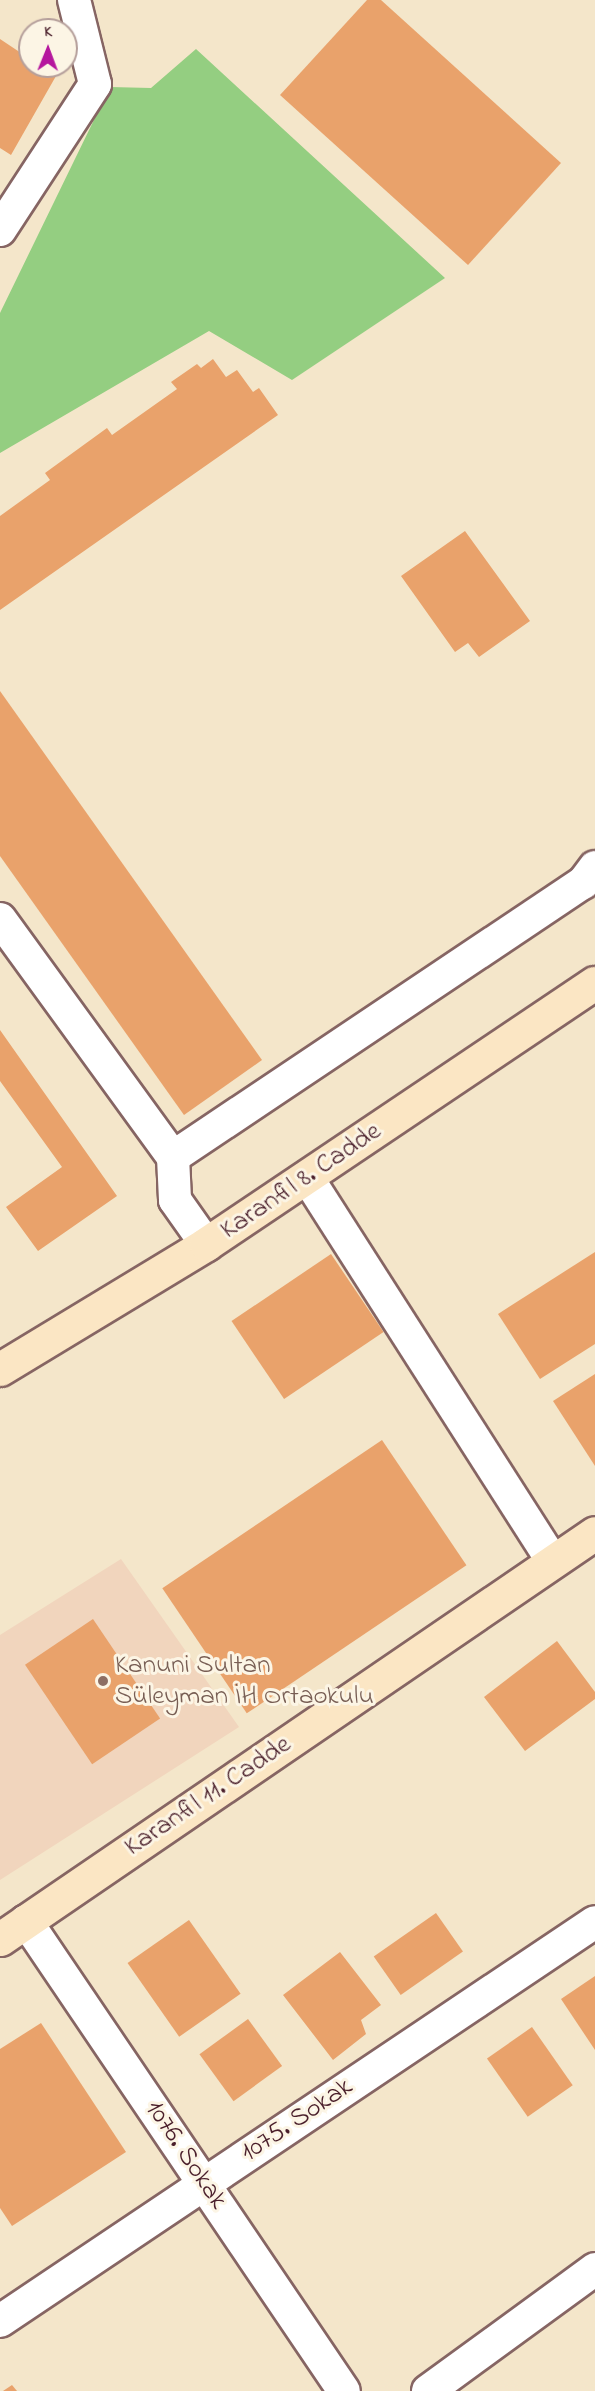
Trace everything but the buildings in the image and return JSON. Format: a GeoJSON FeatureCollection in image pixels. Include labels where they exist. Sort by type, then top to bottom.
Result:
{"type":"FeatureCollection","features":[{"type":"Feature","properties":{"kind":"street"},"geometry":{"type":"LineString","coordinates":[[0,230],[95,84],[74,0]]}},
{"type":"Feature","properties":{"kind":"street"},"geometry":{"type":"LineString","coordinates":[[173,1157],[583,883],[595,867]]}},
{"type":"Feature","properties":{"kind":"street"},"geometry":{"type":"LineString","coordinates":[[0,919],[173,1157],[175,1200],[206,1244]]}},
{"type":"Feature","properties":{"kind":"street","name":"Karanfil 8. Cadde"},"geometry":{"type":"LineString","coordinates":[[0,1369],[206,1244],[595,983]]}},
{"type":"Feature","properties":{"kind":"street"},"geometry":{"type":"LineString","coordinates":[[308,1177],[552,1560]]}},
{"type":"Feature","properties":{"kind":"street","name":"Karanfil 11. Cadde"},"geometry":{"type":"LineString","coordinates":[[13,1930],[552,1560],[595,1533]]}},
{"type":"Feature","properties":{"kind":"street","name":"1075. Sokak"},"geometry":{"type":"LineString","coordinates":[[0,2321],[204,2182],[595,1922]]}},
{"type":"Feature","properties":{"kind":"street","name":"1076. Sokak"},"geometry":{"type":"LineString","coordinates":[[13,1930],[204,2182],[344,2391]]}},
{"type":"Feature","properties":{"kind":"street"},"geometry":{"type":"LineString","coordinates":[[428,2391],[595,2269]]}},
{"type":"Feature","properties":{"kind":"shaded area","name":"Kanuni Sultan Süleyman İH Ortaokulu"},"geometry":{"type":"Polygon","coordinates":[[[121,1559],[239,1727],[0,1880],[0,1635],[121,1559]]]}},
{"type":"Feature","properties":{"kind":"green space"},"geometry":{"type":"Polygon","coordinates":[[[196,49],[445,278],[292,380],[209,331],[0,453],[0,313],[110,87],[151,88],[196,49]]]}},
{"type":"Feature","properties":{"kind":"place","name":"Kanuni Sultan Süleyman İH Ortaokulu"},"geometry":{"type":"Point","coordinates":[103,1681]}}]}
